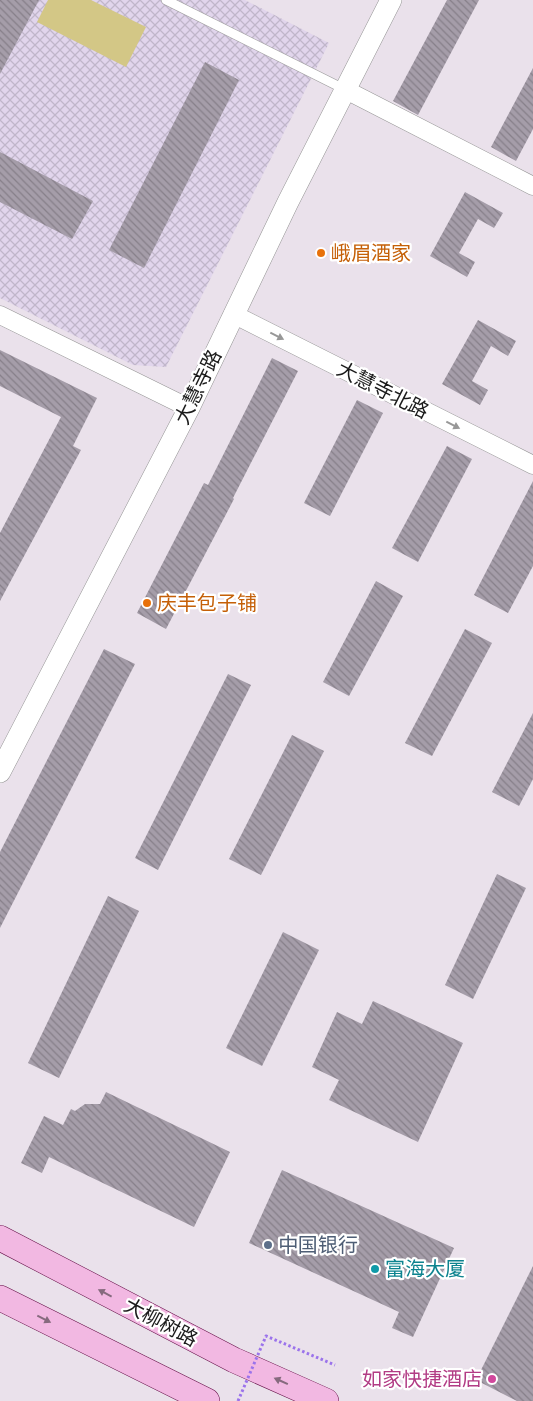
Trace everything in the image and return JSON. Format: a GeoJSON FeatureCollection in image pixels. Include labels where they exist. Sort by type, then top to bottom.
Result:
{"type":"FeatureCollection","features":[{"type":"Feature","properties":{"kind":"main road","name":"大柳树路"},"geometry":{"type":"LineString","coordinates":[[0,1238],[234,1360],[326,1401]]}},
{"type":"Feature","properties":{"kind":"main road"},"geometry":{"type":"LineString","coordinates":[[0,1298],[207,1401]]}},
{"type":"Feature","properties":{"kind":"street","name":"大慧寺路"},"geometry":{"type":"LineString","coordinates":[[0,772],[189,408],[288,202],[391,0]]}},
{"type":"Feature","properties":{"kind":"street"},"geometry":{"type":"LineString","coordinates":[[346,90],[533,186]]}},
{"type":"Feature","properties":{"kind":"street"},"geometry":{"type":"LineString","coordinates":[[0,314],[189,408]]}},
{"type":"Feature","properties":{"kind":"street","name":"大慧寺北路"},"geometry":{"type":"LineString","coordinates":[[233,314],[533,465]]}},
{"type":"Feature","properties":{"kind":"lane"},"geometry":{"type":"LineString","coordinates":[[166,0],[346,90]]}},
{"type":"Feature","properties":{"kind":"path"},"geometry":{"type":"LineString","coordinates":[[238,1401],[266,1336],[335,1365]]}},
{"type":"Feature","properties":{"kind":"shaded area"},"geometry":{"type":"Polygon","coordinates":[[[0,0],[245,0],[329,43],[166,367],[133,365],[0,298],[0,0]]]}},
{"type":"Feature","properties":{"kind":"shaded area"},"geometry":{"type":"Polygon","coordinates":[[[48,0],[91,0],[146,27],[126,67],[37,22],[48,0]]]}},
{"type":"Feature","properties":{"kind":"building"},"geometry":{"type":"Polygon","coordinates":[[[0,0],[39,0],[0,74],[0,0]]]}},
{"type":"Feature","properties":{"kind":"building"},"geometry":{"type":"Polygon","coordinates":[[[447,0],[479,0],[418,115],[393,101],[447,0]]]}},
{"type":"Feature","properties":{"kind":"building"},"geometry":{"type":"Polygon","coordinates":[[[205,62],[239,80],[144,268],[109,250],[205,62]]]}},
{"type":"Feature","properties":{"kind":"building"},"geometry":{"type":"Polygon","coordinates":[[[533,68],[533,129],[516,161],[491,147],[533,68]]]}},
{"type":"Feature","properties":{"kind":"building"},"geometry":{"type":"Polygon","coordinates":[[[0,152],[93,201],[72,239],[0,202],[0,152]]]}},
{"type":"Feature","properties":{"kind":"building"},"geometry":{"type":"Polygon","coordinates":[[[465,192],[503,213],[494,228],[478,219],[459,253],[475,262],[467,277],[430,256],[465,192]]]}},
{"type":"Feature","properties":{"kind":"building"},"geometry":{"type":"Polygon","coordinates":[[[478,320],[516,341],[508,356],[491,346],[472,381],[488,390],[480,405],[442,384],[478,320]]]}},
{"type":"Feature","properties":{"kind":"building"},"geometry":{"type":"Polygon","coordinates":[[[0,350],[97,398],[73,446],[81,450],[0,601],[0,533],[61,417],[0,386],[0,350]]]}},
{"type":"Feature","properties":{"kind":"building"},"geometry":{"type":"Polygon","coordinates":[[[272,358],[298,371],[166,629],[137,613],[204,483],[208,485],[272,358]]]}},
{"type":"Feature","properties":{"kind":"building"},"geometry":{"type":"Polygon","coordinates":[[[357,400],[383,413],[330,516],[304,503],[357,400]]]}},
{"type":"Feature","properties":{"kind":"building"},"geometry":{"type":"Polygon","coordinates":[[[447,446],[472,459],[418,562],[392,548],[447,446]]]}},
{"type":"Feature","properties":{"kind":"building"},"geometry":{"type":"Polygon","coordinates":[[[533,481],[533,566],[508,613],[474,595],[533,481]]]}},
{"type":"Feature","properties":{"kind":"building"},"geometry":{"type":"Polygon","coordinates":[[[376,581],[403,596],[349,696],[323,682],[376,581]]]}},
{"type":"Feature","properties":{"kind":"building"},"geometry":{"type":"Polygon","coordinates":[[[465,629],[492,643],[432,756],[405,743],[465,629]]]}},
{"type":"Feature","properties":{"kind":"building"},"geometry":{"type":"Polygon","coordinates":[[[104,649],[135,664],[0,928],[0,852],[104,649]]]}},
{"type":"Feature","properties":{"kind":"building"},"geometry":{"type":"Polygon","coordinates":[[[228,674],[251,685],[158,870],[135,858],[228,674]]]}},
{"type":"Feature","properties":{"kind":"building"},"geometry":{"type":"Polygon","coordinates":[[[533,713],[533,779],[519,806],[492,792],[533,713]]]}},
{"type":"Feature","properties":{"kind":"building"},"geometry":{"type":"Polygon","coordinates":[[[292,735],[324,751],[261,875],[229,859],[292,735]]]}},
{"type":"Feature","properties":{"kind":"building"},"geometry":{"type":"Polygon","coordinates":[[[497,874],[526,888],[473,999],[445,985],[497,874]]]}},
{"type":"Feature","properties":{"kind":"building"},"geometry":{"type":"Polygon","coordinates":[[[108,896],[139,911],[59,1078],[28,1063],[108,896]]]}},
{"type":"Feature","properties":{"kind":"building"},"geometry":{"type":"Polygon","coordinates":[[[283,932],[319,950],[262,1066],[226,1048],[283,932]]]}},
{"type":"Feature","properties":{"kind":"building"},"geometry":{"type":"Polygon","coordinates":[[[373,1001],[463,1043],[418,1142],[329,1100],[339,1080],[312,1067],[337,1012],[362,1024],[373,1001]]]}},
{"type":"Feature","properties":{"kind":"building"},"geometry":{"type":"Polygon","coordinates":[[[106,1092],[230,1152],[194,1227],[49,1157],[42,1173],[21,1163],[44,1116],[63,1125],[71,1109],[75,1111],[85,1104],[100,1104],[106,1092]]]}},
{"type":"Feature","properties":{"kind":"building","name":"富海大厦"},"geometry":{"type":"Polygon","coordinates":[[[282,1170],[454,1248],[413,1337],[392,1328],[399,1312],[249,1243],[282,1170]]]}},
{"type":"Feature","properties":{"kind":"building"},"geometry":{"type":"Polygon","coordinates":[[[533,1266],[533,1401],[517,1401],[476,1380],[533,1266]]]}},
{"type":"Feature","properties":{"kind":"place","name":"峨眉酒家"},"geometry":{"type":"Point","coordinates":[321,253]}},
{"type":"Feature","properties":{"kind":"place","name":"庆丰包子铺"},"geometry":{"type":"Point","coordinates":[147,603]}},
{"type":"Feature","properties":{"kind":"place","name":"中国银行"},"geometry":{"type":"Point","coordinates":[268,1245]}},
{"type":"Feature","properties":{"kind":"place","name":"富海大厦"},"geometry":{"type":"Point","coordinates":[375,1269]}},
{"type":"Feature","properties":{"kind":"place","name":"如家快捷酒店"},"geometry":{"type":"Point","coordinates":[492,1379]}}]}
